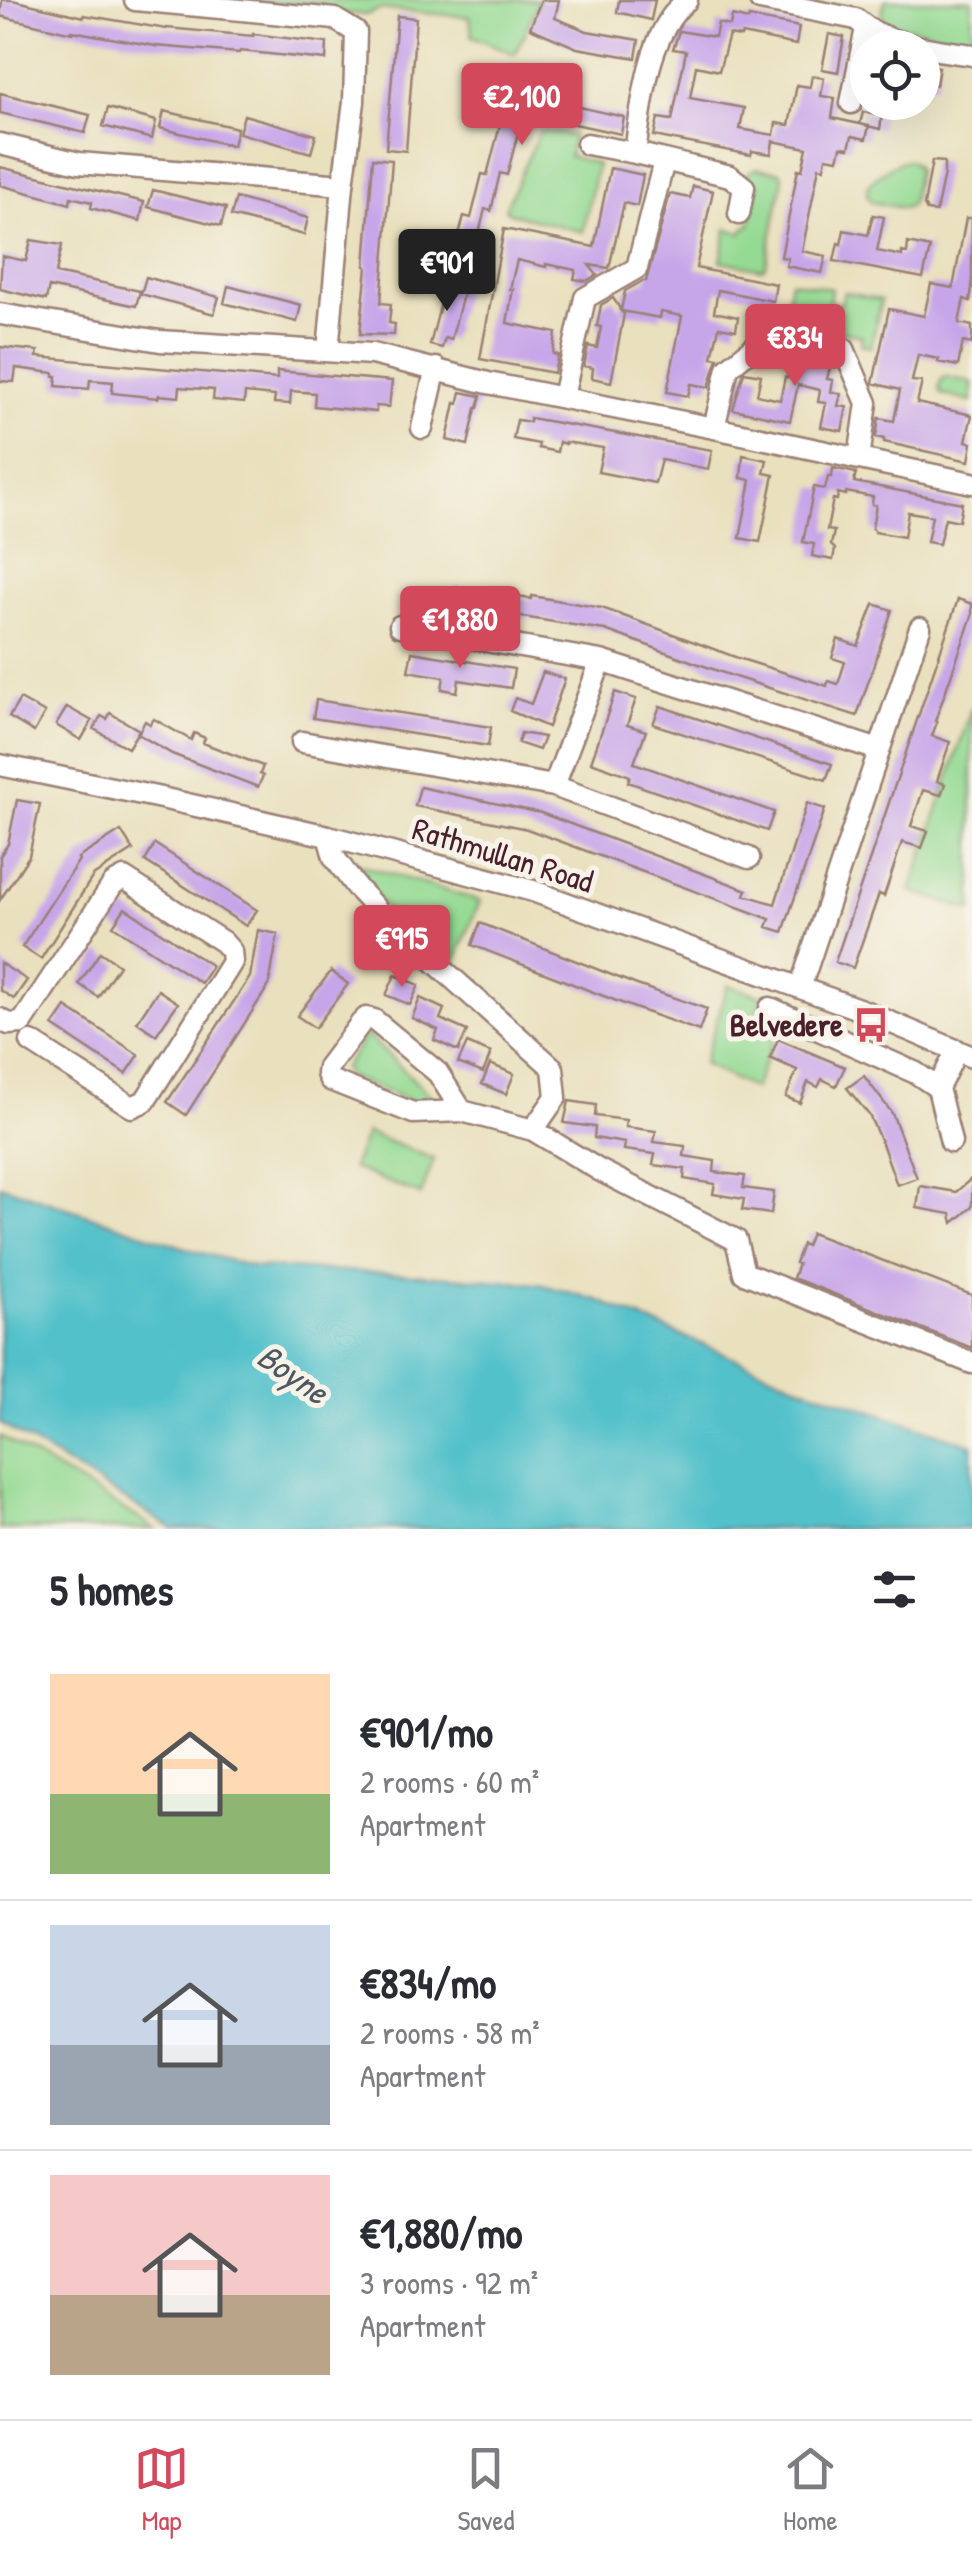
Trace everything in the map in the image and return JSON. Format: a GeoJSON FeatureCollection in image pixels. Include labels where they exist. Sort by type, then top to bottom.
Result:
{"type":"FeatureCollection","features":[{"type":"Feature","properties":{"kind":"street"},"geometry":{"type":"LineString","coordinates":[[135,0],[335,20],[356,32],[354,102],[342,185],[328,351]]}},
{"type":"Feature","properties":{"kind":"street"},"geometry":{"type":"LineString","coordinates":[[635,153],[642,107],[662,30],[674,10],[687,0]]}},
{"type":"Feature","properties":{"kind":"street"},"geometry":{"type":"LineString","coordinates":[[760,0],[856,18],[886,38],[972,55]]}},
{"type":"Feature","properties":{"kind":"street"},"geometry":{"type":"LineString","coordinates":[[0,144],[80,164],[342,185]]}},
{"type":"Feature","properties":{"kind":"street"},"geometry":{"type":"LineString","coordinates":[[586,144],[730,176],[744,187],[739,214]]}},
{"type":"Feature","properties":{"kind":"street"},"geometry":{"type":"LineString","coordinates":[[563,396],[585,298],[637,268],[664,161]]}},
{"type":"Feature","properties":{"kind":"street"},"geometry":{"type":"LineString","coordinates":[[0,314],[160,341],[372,354],[488,383],[972,483]]}},
{"type":"Feature","properties":{"kind":"street"},"geometry":{"type":"LineString","coordinates":[[714,428],[728,368],[775,330]]}},
{"type":"Feature","properties":{"kind":"street"},"geometry":{"type":"LineString","coordinates":[[844,349],[867,403],[859,458]]}},
{"type":"Feature","properties":{"kind":"street"},"geometry":{"type":"LineString","coordinates":[[422,428],[436,368]]}},
{"type":"Feature","properties":{"kind":"street"},"geometry":{"type":"LineString","coordinates":[[400,626],[601,661],[879,750]]}},
{"type":"Feature","properties":{"kind":"street"},"geometry":{"type":"LineString","coordinates":[[800,988],[920,628]]}},
{"type":"Feature","properties":{"kind":"street"},"geometry":{"type":"LineString","coordinates":[[554,786],[601,661]]}},
{"type":"Feature","properties":{"kind":"street"},"geometry":{"type":"LineString","coordinates":[[302,742],[554,786],[748,858]]}},
{"type":"Feature","properties":{"kind":"street","name":"Rathmullan Road"},"geometry":{"type":"LineString","coordinates":[[0,766],[328,836],[534,891],[864,1011],[964,1053]]}},
{"type":"Feature","properties":{"kind":"street"},"geometry":{"type":"LineString","coordinates":[[328,836],[334,857],[382,915],[552,1068],[556,1097],[533,1130]]}},
{"type":"Feature","properties":{"kind":"street"},"geometry":{"type":"LineString","coordinates":[[0,1019],[9,1024],[22,1022],[113,884],[124,878],[231,951],[232,962],[145,1101],[132,1107],[31,1042]]}},
{"type":"Feature","properties":{"kind":"street"},"geometry":{"type":"LineString","coordinates":[[770,1008],[916,1073],[938,1088],[951,1142]]}},
{"type":"Feature","properties":{"kind":"street"},"geometry":{"type":"LineString","coordinates":[[462,1111],[438,1072],[374,1020],[366,1018],[361,1023],[328,1067],[330,1080],[414,1113],[462,1111],[533,1130],[599,1170],[736,1240],[744,1273],[972,1363]]}},
{"type":"Feature","properties":{"kind":"street"},"geometry":{"type":"LineString","coordinates":[[938,1088],[964,1053]]}},
{"type":"Feature","properties":{"kind":"green space"},"geometry":{"type":"Polygon","coordinates":[[[219,0],[539,0],[515,54],[472,36],[470,17],[381,9],[365,15],[219,0]]]}},
{"type":"Feature","properties":{"kind":"green space"},"geometry":{"type":"Polygon","coordinates":[[[885,0],[972,0],[972,46],[952,41],[953,37],[940,34],[940,30],[885,22],[885,0]]]}},
{"type":"Feature","properties":{"kind":"green space"},"geometry":{"type":"Polygon","coordinates":[[[540,131],[573,136],[569,156],[597,164],[583,232],[505,209],[540,131]]]}},
{"type":"Feature","properties":{"kind":"green space"},"geometry":{"type":"Polygon","coordinates":[[[907,160],[917,169],[909,206],[872,202],[867,194],[871,183],[907,160]]]}},
{"type":"Feature","properties":{"kind":"green space"},"geometry":{"type":"Polygon","coordinates":[[[756,168],[780,172],[783,178],[762,269],[721,261],[727,229],[742,233],[750,225],[758,186],[744,176],[756,168]]]}},
{"type":"Feature","properties":{"kind":"green space"},"geometry":{"type":"Polygon","coordinates":[[[791,281],[831,289],[829,302],[841,304],[844,292],[881,300],[871,347],[861,344],[862,336],[833,329],[830,337],[782,326],[791,281]]]}},
{"type":"Feature","properties":{"kind":"green space"},"geometry":{"type":"Polygon","coordinates":[[[946,377],[972,382],[972,402],[941,394],[939,387],[946,377]]]}},
{"type":"Feature","properties":{"kind":"green space"},"geometry":{"type":"Polygon","coordinates":[[[972,707],[972,911],[911,891],[972,707]]]}},
{"type":"Feature","properties":{"kind":"green space"},"geometry":{"type":"Polygon","coordinates":[[[344,860],[480,901],[452,969],[404,928],[344,860]]]}},
{"type":"Feature","properties":{"kind":"green space"},"geometry":{"type":"Polygon","coordinates":[[[728,985],[762,996],[753,1025],[776,1033],[754,1089],[703,1064],[728,985]]]}},
{"type":"Feature","properties":{"kind":"green space"},"geometry":{"type":"Polygon","coordinates":[[[367,1035],[438,1103],[430,1108],[349,1077],[343,1068],[367,1035]]]}},
{"type":"Feature","properties":{"kind":"green space"},"geometry":{"type":"Polygon","coordinates":[[[366,1133],[434,1159],[421,1195],[352,1168],[366,1133]]]}},
{"type":"Feature","properties":{"kind":"green space"},"geometry":{"type":"Polygon","coordinates":[[[0,1436],[140,1519],[155,1529],[0,1529],[0,1436]]]}},
{"type":"Feature","properties":{"kind":"water","name":"Boyne"},"geometry":{"type":"Polygon","coordinates":[[[0,1185],[253,1267],[539,1284],[597,1300],[803,1387],[972,1445],[972,1529],[173,1529],[0,1423],[0,1185]]]}},
{"type":"Feature","properties":{"kind":"building"},"geometry":{"type":"Polygon","coordinates":[[[2,0],[166,29],[327,43],[326,60],[155,46],[72,33],[0,16],[2,0]]]}},
{"type":"Feature","properties":{"kind":"building"},"geometry":{"type":"Polygon","coordinates":[[[541,0],[559,0],[555,18],[587,31],[639,40],[636,58],[577,48],[530,28],[541,0]]]}},
{"type":"Feature","properties":{"kind":"building"},"geometry":{"type":"Polygon","coordinates":[[[619,0],[655,0],[651,20],[617,12],[619,0]]]}},
{"type":"Feature","properties":{"kind":"building"},"geometry":{"type":"Polygon","coordinates":[[[397,16],[416,18],[406,151],[386,149],[397,16]]]}},
{"type":"Feature","properties":{"kind":"building"},"geometry":{"type":"Polygon","coordinates":[[[732,16],[799,27],[796,45],[729,35],[719,71],[696,66],[690,98],[744,108],[740,129],[774,135],[776,123],[789,125],[797,85],[810,87],[812,76],[824,78],[821,96],[835,98],[832,118],[869,126],[866,139],[852,136],[849,148],[841,147],[838,159],[826,157],[824,168],[819,167],[802,251],[826,256],[822,273],[786,266],[788,258],[781,257],[798,169],[802,170],[807,148],[773,141],[771,154],[752,151],[751,155],[654,136],[658,118],[672,120],[686,51],[673,49],[679,31],[715,37],[718,23],[730,26],[732,16]]]}},
{"type":"Feature","properties":{"kind":"building"},"geometry":{"type":"Polygon","coordinates":[[[829,34],[844,37],[838,72],[822,69],[829,34]]]}},
{"type":"Feature","properties":{"kind":"building"},"geometry":{"type":"Polygon","coordinates":[[[500,85],[624,117],[621,134],[524,110],[507,175],[500,173],[491,211],[485,209],[474,254],[455,250],[464,216],[471,218],[482,174],[487,175],[505,106],[495,104],[500,85]]]}},
{"type":"Feature","properties":{"kind":"building"},"geometry":{"type":"Polygon","coordinates":[[[0,93],[90,115],[85,133],[0,113],[0,93]]]}},
{"type":"Feature","properties":{"kind":"building"},"geometry":{"type":"Polygon","coordinates":[[[108,108],[156,121],[152,139],[103,126],[108,108]]]}},
{"type":"Feature","properties":{"kind":"building"},"geometry":{"type":"Polygon","coordinates":[[[164,111],[237,128],[233,146],[160,128],[164,111]]]}},
{"type":"Feature","properties":{"kind":"building"},"geometry":{"type":"Polygon","coordinates":[[[244,115],[316,135],[311,153],[239,133],[244,115]]]}},
{"type":"Feature","properties":{"kind":"building"},"geometry":{"type":"Polygon","coordinates":[[[861,120],[881,120],[880,129],[860,124],[861,120]]]}},
{"type":"Feature","properties":{"kind":"building"},"geometry":{"type":"Polygon","coordinates":[[[373,158],[392,160],[381,303],[391,304],[389,323],[395,324],[394,335],[360,334],[373,158]]]}},
{"type":"Feature","properties":{"kind":"building"},"geometry":{"type":"Polygon","coordinates":[[[932,161],[944,162],[936,212],[927,211],[924,205],[932,161]]]}},
{"type":"Feature","properties":{"kind":"building"},"geometry":{"type":"Polygon","coordinates":[[[0,167],[144,202],[140,221],[91,208],[92,202],[71,197],[70,204],[0,185],[0,167]]]}},
{"type":"Feature","properties":{"kind":"building"},"geometry":{"type":"Polygon","coordinates":[[[610,168],[643,175],[637,206],[624,203],[609,268],[589,265],[597,275],[586,281],[574,279],[576,270],[517,260],[507,323],[556,333],[553,354],[558,355],[554,373],[480,359],[504,229],[594,247],[610,168]]]}},
{"type":"Feature","properties":{"kind":"building"},"geometry":{"type":"Polygon","coordinates":[[[693,186],[713,191],[696,268],[776,284],[773,301],[718,290],[714,312],[738,317],[736,330],[719,327],[712,357],[718,358],[709,387],[691,384],[688,396],[667,392],[682,316],[661,312],[660,318],[621,311],[624,314],[611,382],[592,378],[593,368],[584,366],[588,346],[597,348],[601,305],[613,298],[621,310],[625,291],[646,281],[670,194],[690,198],[693,186]]]}},
{"type":"Feature","properties":{"kind":"building"},"geometry":{"type":"Polygon","coordinates":[[[153,190],[226,208],[221,226],[148,207],[153,190]]]}},
{"type":"Feature","properties":{"kind":"building"},"geometry":{"type":"Polygon","coordinates":[[[236,198],[308,218],[304,235],[231,216],[236,198]]]}},
{"type":"Feature","properties":{"kind":"building"},"geometry":{"type":"Polygon","coordinates":[[[873,215],[884,217],[877,251],[902,256],[902,252],[907,253],[908,243],[930,248],[923,278],[834,261],[844,230],[868,235],[873,215]]]}},
{"type":"Feature","properties":{"kind":"building"},"geometry":{"type":"Polygon","coordinates":[[[966,218],[972,218],[972,288],[970,301],[964,299],[959,323],[972,326],[972,344],[963,342],[958,366],[918,355],[912,381],[922,382],[917,403],[972,415],[966,441],[972,443],[969,461],[876,437],[879,418],[894,421],[900,390],[873,383],[889,309],[924,316],[931,284],[953,288],[966,218]]]}},
{"type":"Feature","properties":{"kind":"building"},"geometry":{"type":"Polygon","coordinates":[[[31,240],[62,245],[56,273],[140,291],[136,306],[49,287],[46,300],[0,289],[2,256],[26,261],[31,240]]]}},
{"type":"Feature","properties":{"kind":"building"},"geometry":{"type":"Polygon","coordinates":[[[146,277],[219,297],[214,314],[141,294],[146,277]]]}},
{"type":"Feature","properties":{"kind":"building"},"geometry":{"type":"Polygon","coordinates":[[[446,283],[465,287],[451,340],[445,338],[442,348],[430,345],[446,283]]]}},
{"type":"Feature","properties":{"kind":"building"},"geometry":{"type":"Polygon","coordinates":[[[228,286],[301,305],[297,322],[224,303],[228,286]]]}},
{"type":"Feature","properties":{"kind":"building"},"geometry":{"type":"Polygon","coordinates":[[[793,335],[821,341],[817,365],[830,367],[827,379],[833,380],[831,392],[841,394],[838,406],[847,407],[842,431],[821,427],[826,403],[818,402],[820,390],[798,385],[790,421],[733,409],[744,372],[761,375],[757,395],[780,400],[785,377],[792,378],[798,348],[791,347],[793,335]]]}},
{"type":"Feature","properties":{"kind":"building"},"geometry":{"type":"Polygon","coordinates":[[[0,347],[38,351],[37,357],[277,379],[277,371],[392,381],[389,407],[376,406],[376,412],[314,406],[315,393],[291,391],[290,404],[274,403],[275,396],[245,393],[244,403],[213,400],[214,390],[180,387],[179,397],[158,398],[112,393],[113,382],[90,380],[89,389],[56,386],[54,373],[16,368],[14,382],[0,381],[0,347]]]}},
{"type":"Feature","properties":{"kind":"building"},"geometry":{"type":"Polygon","coordinates":[[[461,392],[481,396],[468,445],[447,440],[461,392]]]}},
{"type":"Feature","properties":{"kind":"building"},"geometry":{"type":"Polygon","coordinates":[[[530,418],[712,450],[708,469],[661,460],[655,483],[598,472],[603,448],[559,442],[557,452],[513,439],[517,420],[530,422],[530,418]]]}},
{"type":"Feature","properties":{"kind":"building"},"geometry":{"type":"Polygon","coordinates":[[[743,455],[767,460],[764,473],[774,475],[760,542],[740,538],[751,480],[741,478],[743,455]]]}},
{"type":"Feature","properties":{"kind":"building"},"geometry":{"type":"Polygon","coordinates":[[[833,468],[856,473],[854,482],[962,503],[959,521],[945,518],[939,544],[927,542],[932,516],[908,512],[904,537],[875,532],[873,497],[838,493],[837,500],[833,499],[827,530],[834,531],[833,560],[812,556],[814,544],[803,542],[814,487],[825,489],[833,468]]]}},
{"type":"Feature","properties":{"kind":"building"},"geometry":{"type":"Polygon","coordinates":[[[455,587],[602,608],[827,686],[828,681],[838,684],[845,662],[832,658],[838,639],[858,646],[874,604],[892,610],[857,716],[605,630],[452,606],[455,587]]]}},
{"type":"Feature","properties":{"kind":"building"},"geometry":{"type":"Polygon","coordinates":[[[958,599],[972,604],[972,616],[932,736],[950,742],[937,781],[945,784],[941,795],[923,790],[911,826],[928,831],[922,848],[902,842],[853,968],[835,962],[958,599]]]}},
{"type":"Feature","properties":{"kind":"building"},"geometry":{"type":"Polygon","coordinates":[[[412,652],[514,669],[511,688],[459,680],[457,692],[442,689],[444,677],[408,671],[412,652]]]}},
{"type":"Feature","properties":{"kind":"building"},"geometry":{"type":"Polygon","coordinates":[[[543,672],[565,679],[548,727],[510,711],[515,698],[531,704],[543,672]]]}},
{"type":"Feature","properties":{"kind":"building"},"geometry":{"type":"Polygon","coordinates":[[[615,692],[636,699],[627,725],[646,731],[634,763],[774,812],[767,831],[628,782],[630,776],[591,762],[615,692]]]}},
{"type":"Feature","properties":{"kind":"building"},"geometry":{"type":"Polygon","coordinates":[[[20,699],[45,713],[34,732],[9,717],[20,699]]]}},
{"type":"Feature","properties":{"kind":"building"},"geometry":{"type":"Polygon","coordinates":[[[316,700],[491,727],[488,746],[313,718],[316,700]]]}},
{"type":"Feature","properties":{"kind":"building"},"geometry":{"type":"Polygon","coordinates":[[[660,706],[832,764],[826,780],[653,724],[660,706]]]}},
{"type":"Feature","properties":{"kind":"building"},"geometry":{"type":"Polygon","coordinates":[[[67,707],[92,721],[81,740],[56,725],[67,707]]]}},
{"type":"Feature","properties":{"kind":"building"},"geometry":{"type":"Polygon","coordinates":[[[110,713],[139,730],[128,748],[94,729],[101,716],[107,719],[110,713]]]}},
{"type":"Feature","properties":{"kind":"building"},"geometry":{"type":"Polygon","coordinates":[[[154,719],[191,740],[194,733],[205,738],[203,743],[263,766],[258,787],[172,754],[138,734],[145,721],[150,724],[154,719]]]}},
{"type":"Feature","properties":{"kind":"building"},"geometry":{"type":"Polygon","coordinates":[[[521,733],[544,737],[539,750],[518,743],[521,733]]]}},
{"type":"Feature","properties":{"kind":"building"},"geometry":{"type":"Polygon","coordinates":[[[420,787],[541,813],[775,904],[807,803],[825,809],[783,932],[767,927],[770,919],[527,829],[415,806],[420,787]]]}},
{"type":"Feature","properties":{"kind":"building"},"geometry":{"type":"Polygon","coordinates":[[[17,800],[40,804],[29,856],[0,900],[0,856],[8,844],[17,800]]]}},
{"type":"Feature","properties":{"kind":"building"},"geometry":{"type":"Polygon","coordinates":[[[121,831],[133,850],[93,876],[41,959],[22,947],[78,858],[121,831]]]}},
{"type":"Feature","properties":{"kind":"building"},"geometry":{"type":"Polygon","coordinates":[[[155,844],[257,910],[246,926],[145,861],[155,844]]]}},
{"type":"Feature","properties":{"kind":"building"},"geometry":{"type":"Polygon","coordinates":[[[125,908],[212,966],[201,983],[113,926],[125,908]]]}},
{"type":"Feature","properties":{"kind":"building"},"geometry":{"type":"Polygon","coordinates":[[[480,923],[707,1009],[699,1031],[472,945],[480,923]]]}},
{"type":"Feature","properties":{"kind":"building"},"geometry":{"type":"Polygon","coordinates":[[[258,930],[278,934],[269,985],[186,1115],[167,1102],[250,977],[258,930]]]}},
{"type":"Feature","properties":{"kind":"building"},"geometry":{"type":"Polygon","coordinates":[[[100,952],[119,965],[98,997],[79,984],[100,952]]]}},
{"type":"Feature","properties":{"kind":"building"},"geometry":{"type":"Polygon","coordinates":[[[0,963],[27,980],[14,999],[0,990],[0,963]]]}},
{"type":"Feature","properties":{"kind":"building"},"geometry":{"type":"Polygon","coordinates":[[[331,971],[348,984],[315,1028],[297,1016],[331,971]]]}},
{"type":"Feature","properties":{"kind":"building"},"geometry":{"type":"Polygon","coordinates":[[[395,975],[419,985],[410,1005],[386,995],[395,975]]]}},
{"type":"Feature","properties":{"kind":"building"},"geometry":{"type":"Polygon","coordinates":[[[158,990],[178,1003],[156,1035],[137,1022],[158,990]]]}},
{"type":"Feature","properties":{"kind":"building"},"geometry":{"type":"Polygon","coordinates":[[[420,998],[444,1009],[440,1019],[467,1031],[458,1051],[434,1040],[438,1030],[412,1018],[420,998]]]}},
{"type":"Feature","properties":{"kind":"building"},"geometry":{"type":"Polygon","coordinates":[[[66,1007],[139,1055],[126,1074],[53,1026],[66,1007]]]}},
{"type":"Feature","properties":{"kind":"building"},"geometry":{"type":"Polygon","coordinates":[[[778,1039],[845,1067],[836,1086],[822,1079],[818,1087],[808,1082],[800,1103],[786,1097],[797,1070],[770,1058],[778,1039]]]}},
{"type":"Feature","properties":{"kind":"building"},"geometry":{"type":"Polygon","coordinates":[[[467,1043],[491,1053],[483,1073],[458,1063],[467,1043]]]}},
{"type":"Feature","properties":{"kind":"building"},"geometry":{"type":"Polygon","coordinates":[[[490,1064],[514,1074],[506,1094],[482,1084],[490,1064]]]}},
{"type":"Feature","properties":{"kind":"building"},"geometry":{"type":"Polygon","coordinates":[[[864,1076],[892,1113],[917,1178],[897,1185],[869,1115],[847,1088],[864,1076]]]}},
{"type":"Feature","properties":{"kind":"building"},"geometry":{"type":"Polygon","coordinates":[[[569,1101],[596,1105],[595,1116],[626,1120],[625,1127],[656,1131],[654,1142],[685,1146],[684,1156],[715,1161],[714,1172],[745,1176],[743,1188],[774,1192],[771,1214],[742,1210],[744,1199],[713,1194],[715,1184],[684,1179],[685,1169],[653,1165],[655,1154],[624,1150],[625,1143],[594,1138],[595,1127],[564,1123],[569,1101]]]}},
{"type":"Feature","properties":{"kind":"building"},"geometry":{"type":"Polygon","coordinates":[[[972,1178],[972,1207],[953,1223],[951,1214],[917,1208],[920,1186],[956,1192],[972,1178]]]}},
{"type":"Feature","properties":{"kind":"building"},"geometry":{"type":"Polygon","coordinates":[[[811,1233],[972,1295],[972,1348],[793,1278],[802,1244],[806,1246],[811,1233]]]}},
{"type":"Feature","properties":{"kind":"place","name":"Belvedere"},"geometry":{"type":"Point","coordinates":[871,1025]}}]}
